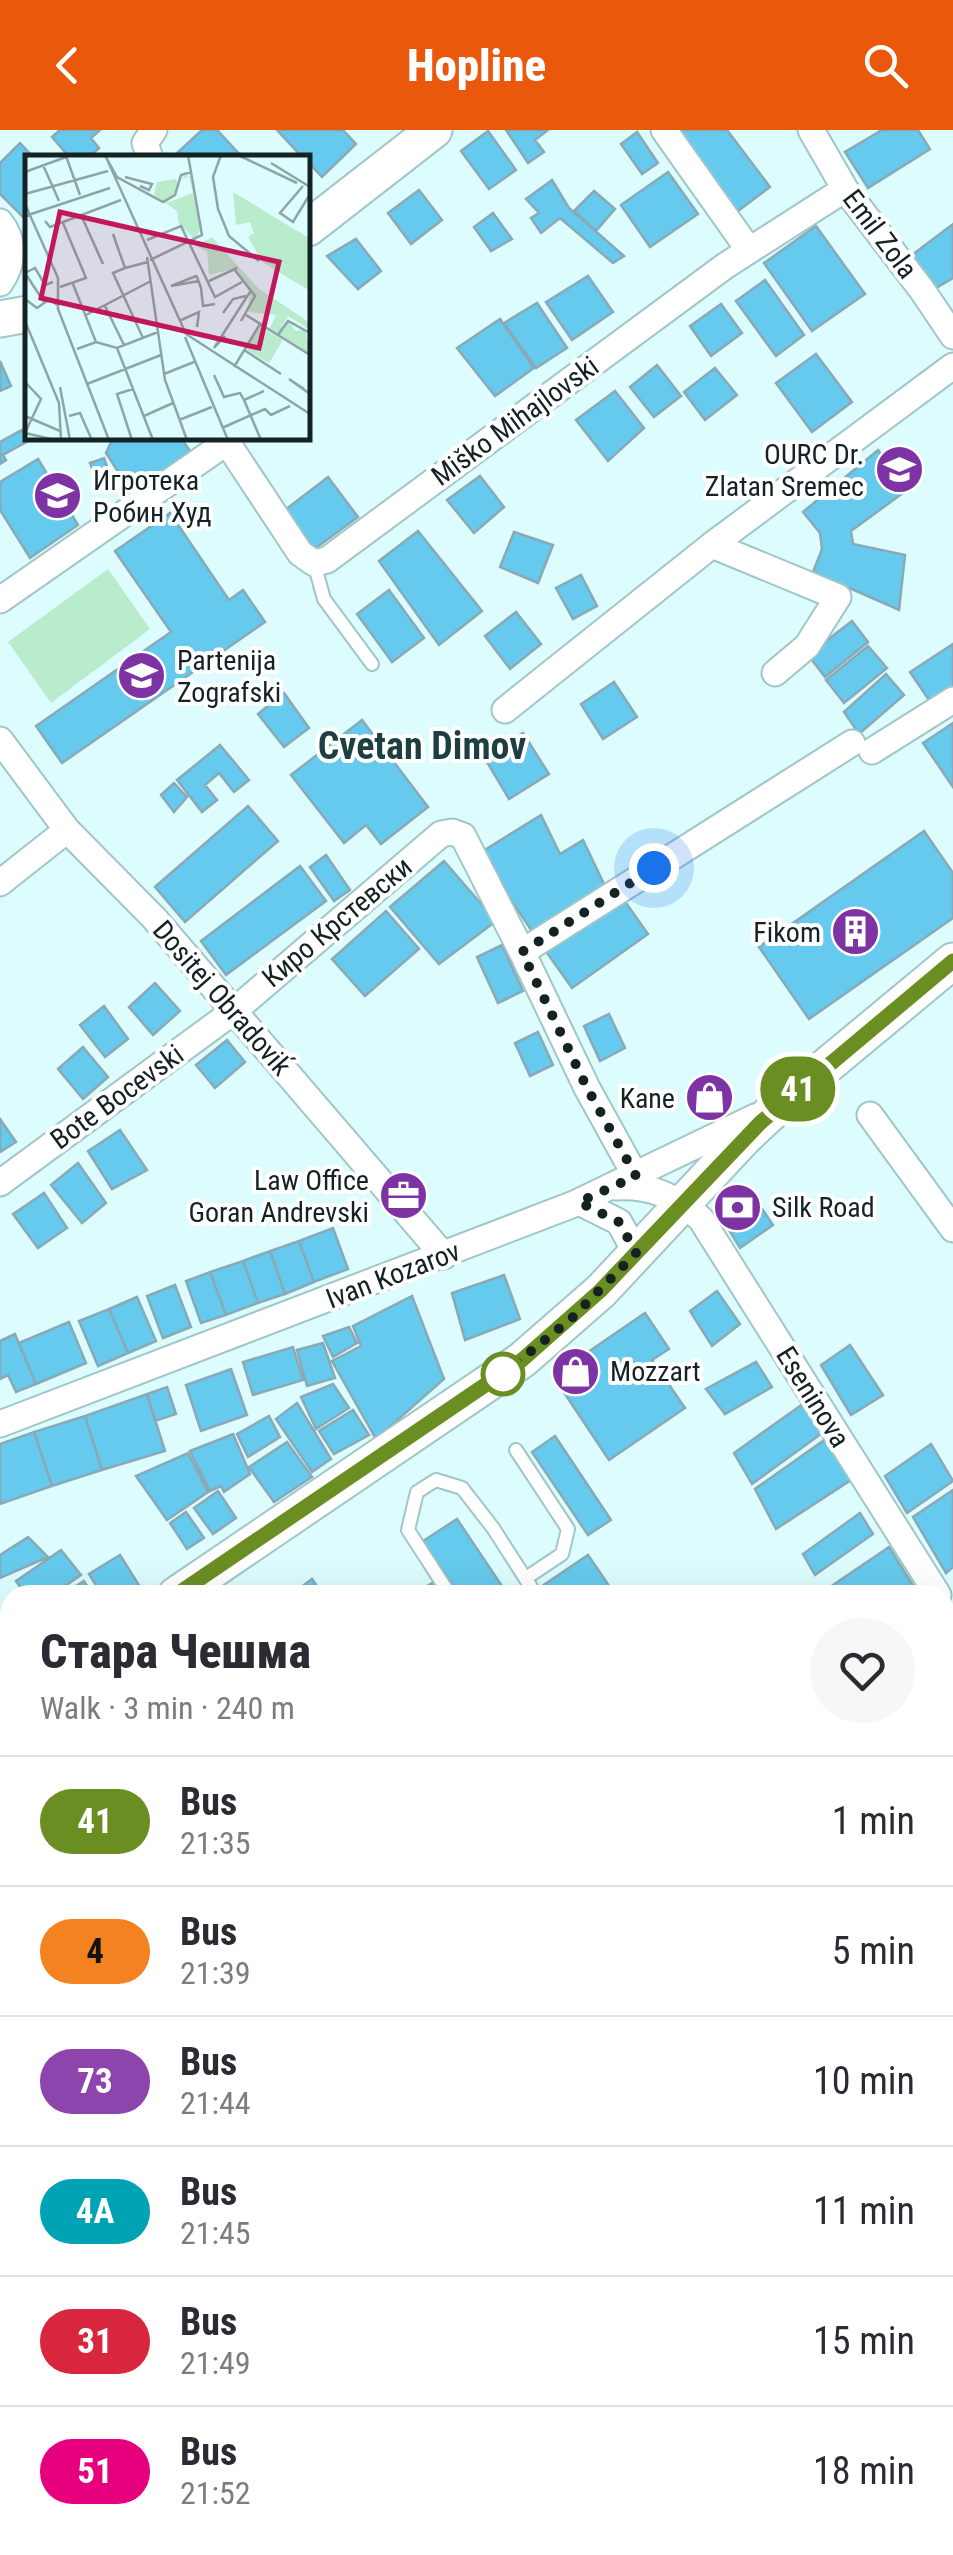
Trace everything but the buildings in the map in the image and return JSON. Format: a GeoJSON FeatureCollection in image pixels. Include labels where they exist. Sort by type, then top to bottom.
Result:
{"type":"FeatureCollection","features":[{"type":"Feature","properties":{"kind":"street"},"geometry":{"type":"LineString","coordinates":[[149,155],[145,143],[154,130]]}},
{"type":"Feature","properties":{"kind":"street"},"geometry":{"type":"LineString","coordinates":[[310,226],[434,130]]}},
{"type":"Feature","properties":{"kind":"street"},"geometry":{"type":"LineString","coordinates":[[664,130],[749,250]]}},
{"type":"Feature","properties":{"kind":"street","name":"Emil Zola"},"geometry":{"type":"LineString","coordinates":[[811,130],[845,188],[953,336]]}},
{"type":"Feature","properties":{"kind":"street","name":"Miško Mihajlovski"},"geometry":{"type":"LineString","coordinates":[[314,563],[328,560],[749,250],[845,188]]}},
{"type":"Feature","properties":{"kind":"street"},"geometry":{"type":"LineString","coordinates":[[5,228],[25,251]]}},
{"type":"Feature","properties":{"kind":"street"},"geometry":{"type":"LineString","coordinates":[[0,283],[10,260],[5,228]]}},
{"type":"Feature","properties":{"kind":"street"},"geometry":{"type":"LineString","coordinates":[[0,318],[25,314]]}},
{"type":"Feature","properties":{"kind":"street"},"geometry":{"type":"LineString","coordinates":[[506,710],[712,545],[953,366]]}},
{"type":"Feature","properties":{"kind":"street"},"geometry":{"type":"LineString","coordinates":[[0,600],[226,440],[287,535],[314,563]]}},
{"type":"Feature","properties":{"kind":"street"},"geometry":{"type":"LineString","coordinates":[[712,545],[838,597],[807,646],[775,673]]}},
{"type":"Feature","properties":{"kind":"street"},"geometry":{"type":"LineString","coordinates":[[636,1176],[587,1088],[522,952],[862,747],[953,700]]}},
{"type":"Feature","properties":{"kind":"street","name":"Dositej Obradoviḱ"},"geometry":{"type":"LineString","coordinates":[[0,740],[67,830],[154,918],[444,1256]]}},
{"type":"Feature","properties":{"kind":"street"},"geometry":{"type":"LineString","coordinates":[[0,884],[67,830]]}},
{"type":"Feature","properties":{"kind":"street","name":"Киро Крстевски"},"geometry":{"type":"LineString","coordinates":[[234,1011],[441,834],[452,832],[462,836],[522,952]]}},
{"type":"Feature","properties":{"kind":"street"},"geometry":{"type":"LineString","coordinates":[[191,1585],[522,1360],[600,1291],[778,1107],[953,961]]}},
{"type":"Feature","properties":{"kind":"street","name":"Bote Bocevski"},"geometry":{"type":"LineString","coordinates":[[0,1182],[234,1011]]}},
{"type":"Feature","properties":{"kind":"street","name":"Ivan Kozarov"},"geometry":{"type":"LineString","coordinates":[[0,1424],[579,1202],[778,1107]]}},
{"type":"Feature","properties":{"kind":"street"},"geometry":{"type":"LineString","coordinates":[[870,1115],[953,1229]]}},
{"type":"Feature","properties":{"kind":"street"},"geometry":{"type":"LineString","coordinates":[[611,1187],[650,1187],[682,1203]]}},
{"type":"Feature","properties":{"kind":"street"},"geometry":{"type":"LineString","coordinates":[[579,1202],[619,1222],[636,1253]]}},
{"type":"Feature","properties":{"kind":"street","name":"Eseninova"},"geometry":{"type":"LineString","coordinates":[[682,1203],[701,1219],[934,1585]]}},
{"type":"Feature","properties":{"kind":"lane"},"geometry":{"type":"LineString","coordinates":[[314,563],[324,599],[372,664]]}},
{"type":"Feature","properties":{"kind":"lane"},"geometry":{"type":"LineString","coordinates":[[516,1450],[568,1530],[562,1554],[526,1578]]}},
{"type":"Feature","properties":{"kind":"lane"},"geometry":{"type":"LineString","coordinates":[[444,1585],[408,1530],[417,1492],[436,1480],[462,1488],[530,1585]]}},
{"type":"Feature","properties":{"kind":"green space"},"geometry":{"type":"Polygon","coordinates":[[[108,569],[150,629],[51,703],[8,642],[108,569]]]}},
{"type":"Feature","properties":{"kind":"bus line","name":"41"},"geometry":{"type":"LineString","coordinates":[[191,1585],[522,1360],[623,1269],[761,1122],[953,961]]}},
{"type":"Feature","properties":{"kind":"place","name":"OURC Dr. Zlatan Sremec"},"geometry":{"type":"Point","coordinates":[899,470]}},
{"type":"Feature","properties":{"kind":"place","name":"Игротека Робин Худ"},"geometry":{"type":"Point","coordinates":[58,496]}},
{"type":"Feature","properties":{"kind":"place","name":"Partenija Zografski"},"geometry":{"type":"Point","coordinates":[142,676]}},
{"type":"Feature","properties":{"kind":"place","name":"Fikom"},"geometry":{"type":"Point","coordinates":[856,932]}},
{"type":"Feature","properties":{"kind":"place","name":"Kane"},"geometry":{"type":"Point","coordinates":[710,1098]}},
{"type":"Feature","properties":{"kind":"place","name":"Law Office Goran Andrevski"},"geometry":{"type":"Point","coordinates":[404,1196]}},
{"type":"Feature","properties":{"kind":"place","name":"Silk Road"},"geometry":{"type":"Point","coordinates":[737,1207]}},
{"type":"Feature","properties":{"kind":"place","name":"Mozzart"},"geometry":{"type":"Point","coordinates":[575,1371]}},
{"type":"Feature","properties":{"kind":"district","name":"Cvetan Dimov"},"geometry":{"type":"Point","coordinates":[422,746]}},
{"type":"Feature","properties":{"kind":"route"},"geometry":{"type":"LineString","coordinates":[[503,1374],[572,1318],[636,1253],[619,1222],[579,1202],[636,1176],[587,1088],[522,952],[654,868]]}}]}
